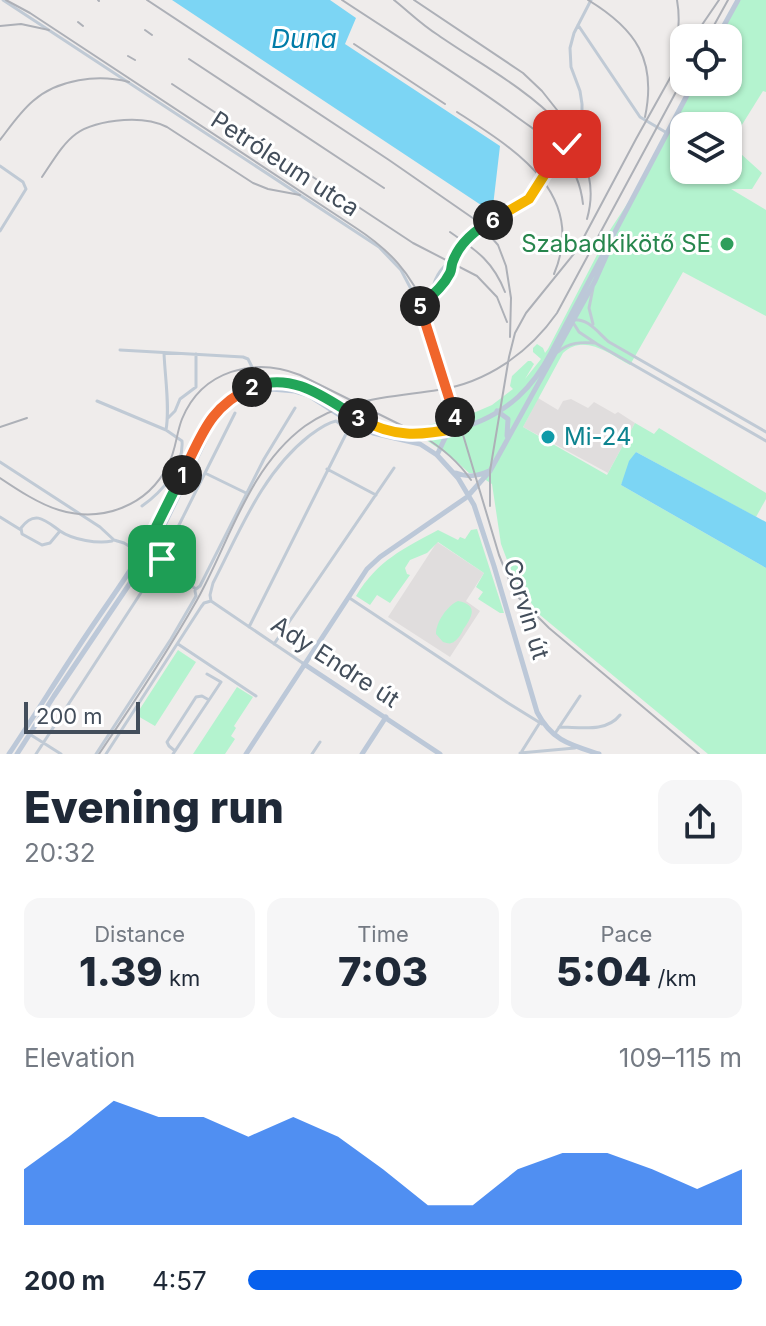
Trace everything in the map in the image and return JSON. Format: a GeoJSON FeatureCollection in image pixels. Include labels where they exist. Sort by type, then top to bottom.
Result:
{"type":"FeatureCollection","features":[{"type":"Feature","properties":{"kind":"main road"},"geometry":{"type":"LineString","coordinates":[[725,24],[738,0]]}},
{"type":"Feature","properties":{"kind":"main road"},"geometry":{"type":"LineString","coordinates":[[437,455],[446,436],[497,411],[535,379],[687,96]]}},
{"type":"Feature","properties":{"kind":"main road"},"geometry":{"type":"LineString","coordinates":[[246,754],[361,576],[373,563],[470,495],[490,471],[595,281],[617,230]]}},
{"type":"Feature","properties":{"kind":"main road"},"geometry":{"type":"LineString","coordinates":[[17,754],[154,531],[213,414],[232,397],[259,384],[285,383],[325,396],[386,431],[416,435],[458,428]]}},
{"type":"Feature","properties":{"kind":"main road"},"geometry":{"type":"LineString","coordinates":[[9,754],[28,732],[147,557],[210,428],[235,401],[271,389],[295,391],[308,395],[373,433],[420,444],[437,455],[458,478],[463,492],[460,502]]}},
{"type":"Feature","properties":{"kind":"main road"},"geometry":{"type":"LineString","coordinates":[[497,411],[508,419],[506,440]]}},
{"type":"Feature","properties":{"kind":"main road"},"geometry":{"type":"LineString","coordinates":[[452,471],[475,476],[490,471]]}},
{"type":"Feature","properties":{"kind":"main road","name":"Corvin út"},"geometry":{"type":"LineString","coordinates":[[458,478],[474,505],[541,723]]}},
{"type":"Feature","properties":{"kind":"main road"},"geometry":{"type":"LineString","coordinates":[[460,502],[474,505],[476,488]]}},
{"type":"Feature","properties":{"kind":"main road","name":"Ady Endre út"},"geometry":{"type":"LineString","coordinates":[[304,664],[440,754]]}},
{"type":"Feature","properties":{"kind":"main road"},"geometry":{"type":"LineString","coordinates":[[362,754],[386,717]]}},
{"type":"Feature","properties":{"kind":"main road"},"geometry":{"type":"LineString","coordinates":[[541,723],[563,742],[599,754]]}},
{"type":"Feature","properties":{"kind":"street","name":"Petróleum utca"},"geometry":{"type":"LineString","coordinates":[[3,0],[379,247],[401,270],[420,306],[458,428]]}},
{"type":"Feature","properties":{"kind":"street"},"geometry":{"type":"LineString","coordinates":[[432,295],[433,283],[468,238],[476,230],[529,199],[559,152],[576,135],[582,117],[582,99],[569,55],[571,40],[591,0]]}},
{"type":"Feature","properties":{"kind":"street"},"geometry":{"type":"LineString","coordinates":[[578,25],[640,117],[667,133]]}},
{"type":"Feature","properties":{"kind":"street"},"geometry":{"type":"LineString","coordinates":[[0,166],[23,182],[26,189],[0,231]]}},
{"type":"Feature","properties":{"kind":"street"},"geometry":{"type":"LineString","coordinates":[[420,306],[439,290],[450,273],[453,259]]}},
{"type":"Feature","properties":{"kind":"street"},"geometry":{"type":"LineString","coordinates":[[594,328],[589,308],[595,281]]}},
{"type":"Feature","properties":{"kind":"street"},"geometry":{"type":"LineString","coordinates":[[573,309],[572,320],[579,332],[766,441]]}},
{"type":"Feature","properties":{"kind":"street"},"geometry":{"type":"LineString","coordinates":[[565,325],[572,320],[583,320],[609,342],[766,432]]}},
{"type":"Feature","properties":{"kind":"street"},"geometry":{"type":"LineString","coordinates":[[555,355],[570,344],[597,344]]}},
{"type":"Feature","properties":{"kind":"street"},"geometry":{"type":"LineString","coordinates":[[120,350],[243,357],[252,367]]}},
{"type":"Feature","properties":{"kind":"street"},"geometry":{"type":"LineString","coordinates":[[164,353],[166,430]]}},
{"type":"Feature","properties":{"kind":"street"},"geometry":{"type":"LineString","coordinates":[[168,418],[180,399],[196,387],[196,354]]}},
{"type":"Feature","properties":{"kind":"street"},"geometry":{"type":"LineString","coordinates":[[633,364],[637,358]]}},
{"type":"Feature","properties":{"kind":"street"},"geometry":{"type":"LineString","coordinates":[[681,392],[685,385]]}},
{"type":"Feature","properties":{"kind":"street"},"geometry":{"type":"LineString","coordinates":[[97,401],[166,430],[182,441],[182,452],[169,479],[158,494],[142,506]]}},
{"type":"Feature","properties":{"kind":"street"},"geometry":{"type":"LineString","coordinates":[[96,754],[196,596],[196,589],[246,493],[295,408]]}},
{"type":"Feature","properties":{"kind":"street"},"geometry":{"type":"LineString","coordinates":[[36,754],[159,565],[235,413]]}},
{"type":"Feature","properties":{"kind":"street"},"geometry":{"type":"LineString","coordinates":[[732,421],[736,414]]}},
{"type":"Feature","properties":{"kind":"street"},"geometry":{"type":"LineString","coordinates":[[106,754],[201,607],[211,601],[213,583],[256,498],[277,467],[303,441],[333,420],[348,430],[249,627]]}},
{"type":"Feature","properties":{"kind":"street"},"geometry":{"type":"LineString","coordinates":[[0,462],[100,527],[114,540]]}},
{"type":"Feature","properties":{"kind":"street"},"geometry":{"type":"LineString","coordinates":[[274,644],[394,468]]}},
{"type":"Feature","properties":{"kind":"street"},"geometry":{"type":"LineString","coordinates":[[327,469],[376,495]]}},
{"type":"Feature","properties":{"kind":"street"},"geometry":{"type":"LineString","coordinates":[[205,473],[246,493]]}},
{"type":"Feature","properties":{"kind":"street"},"geometry":{"type":"LineString","coordinates":[[0,517],[42,545],[50,543],[60,531]]}},
{"type":"Feature","properties":{"kind":"street"},"geometry":{"type":"LineString","coordinates":[[21,530],[24,523],[38,518],[49,521],[60,531],[94,543],[114,540],[124,543],[196,589]]}},
{"type":"Feature","properties":{"kind":"street"},"geometry":{"type":"LineString","coordinates":[[348,597],[541,723],[521,754]]}},
{"type":"Feature","properties":{"kind":"street","name":"Ady Endre út"},"geometry":{"type":"LineString","coordinates":[[211,601],[304,664]]}},
{"type":"Feature","properties":{"kind":"street"},"geometry":{"type":"LineString","coordinates":[[178,644],[256,696]]}},
{"type":"Feature","properties":{"kind":"street"},"geometry":{"type":"LineString","coordinates":[[207,674],[221,682],[209,700],[174,752],[167,742],[196,697],[209,700]]}},
{"type":"Feature","properties":{"kind":"street"},"geometry":{"type":"LineString","coordinates":[[554,735],[580,696]]}},
{"type":"Feature","properties":{"kind":"street"},"geometry":{"type":"LineString","coordinates":[[559,727],[603,727],[620,715]]}},
{"type":"Feature","properties":{"kind":"street"},"geometry":{"type":"LineString","coordinates":[[28,732],[61,754]]}},
{"type":"Feature","properties":{"kind":"street"},"geometry":{"type":"LineString","coordinates":[[312,754],[320,742]]}},
{"type":"Feature","properties":{"kind":"street"},"geometry":{"type":"LineString","coordinates":[[521,754],[579,747]]}},
{"type":"Feature","properties":{"kind":"shaded area"},"geometry":{"type":"Polygon","coordinates":[[[538,398],[558,410],[563,401],[571,399],[588,408],[594,402],[635,423],[608,473],[523,427],[538,398]]]}},
{"type":"Feature","properties":{"kind":"shaded area"},"geometry":{"type":"Polygon","coordinates":[[[437,542],[484,573],[466,601],[480,611],[450,657],[388,617],[437,542]]]}},
{"type":"Feature","properties":{"kind":"green space"},"geometry":{"type":"Polygon","coordinates":[[[738,0],[766,0],[766,92],[763,91],[742,125],[742,112],[678,112],[687,96],[742,96],[742,24],[725,24],[738,0]]]}},
{"type":"Feature","properties":{"kind":"green space"},"geometry":{"type":"Polygon","coordinates":[[[670,127],[670,184],[742,184],[742,155],[762,173],[752,189],[731,189],[766,210],[766,316],[683,272],[630,365],[597,347],[571,347],[563,353],[523,427],[607,475],[635,423],[654,434],[659,428],[766,493],[756,517],[636,452],[621,485],[766,568],[766,754],[708,754],[540,615],[515,581],[501,544],[492,484],[475,473],[469,473],[410,429],[464,417],[492,405],[513,389],[510,386],[512,376],[531,361],[534,364],[525,379],[541,359],[533,348],[537,344],[545,353],[548,349],[610,230],[637,189],[670,127]]]}},
{"type":"Feature","properties":{"kind":"green space"},"geometry":{"type":"Polygon","coordinates":[[[477,529],[504,613],[478,599],[483,592],[476,587],[484,573],[438,542],[427,553],[410,560],[405,568],[410,575],[390,603],[377,595],[370,605],[356,596],[382,564],[414,543],[438,530],[458,540],[460,537],[465,539],[471,530],[477,529]]]}},
{"type":"Feature","properties":{"kind":"green space"},"geometry":{"type":"Polygon","coordinates":[[[458,601],[469,606],[471,617],[456,640],[443,642],[436,634],[438,624],[446,610],[458,601]]]}},
{"type":"Feature","properties":{"kind":"green space"},"geometry":{"type":"Polygon","coordinates":[[[178,650],[196,662],[155,726],[136,715],[178,650]]]}},
{"type":"Feature","properties":{"kind":"green space"},"geometry":{"type":"Polygon","coordinates":[[[237,687],[253,697],[234,726],[236,728],[231,736],[235,739],[225,754],[193,754],[237,687]]]}},
{"type":"Feature","properties":{"kind":"water","name":"Duna"},"geometry":{"type":"Polygon","coordinates":[[[172,0],[330,0],[356,18],[345,44],[500,146],[493,206],[487,209],[172,0]]]}},
{"type":"Feature","properties":{"kind":"water"},"geometry":{"type":"Polygon","coordinates":[[[636,452],[766,522],[766,568],[621,485],[629,461],[636,452]]]}},
{"type":"Feature","properties":{"kind":"tram line"},"geometry":{"type":"LineString","coordinates":[[715,24],[728,0]]}},
{"type":"Feature","properties":{"kind":"tram line"},"geometry":{"type":"LineString","coordinates":[[99,754],[197,600],[254,484],[285,443],[305,426],[336,410],[369,400],[438,390],[473,381],[520,353],[557,313],[674,96]]}},
{"type":"Feature","properties":{"kind":"railway"},"geometry":{"type":"LineString","coordinates":[[6,0],[356,228],[398,263],[414,285],[426,311],[499,555],[512,587],[549,628],[699,754]]}},
{"type":"Feature","properties":{"kind":"railway"},"geometry":{"type":"LineString","coordinates":[[147,0],[477,221],[498,245],[506,266],[511,298],[510,337]]}},
{"type":"Feature","properties":{"kind":"railway"},"geometry":{"type":"LineString","coordinates":[[342,0],[469,83],[550,142],[573,171],[583,204]]}},
{"type":"Feature","properties":{"kind":"railway"},"geometry":{"type":"LineString","coordinates":[[394,0],[432,31],[518,88],[567,132],[583,158],[590,187],[587,219]]}},
{"type":"Feature","properties":{"kind":"railway"},"geometry":{"type":"LineString","coordinates":[[414,0],[523,73],[561,115]]}},
{"type":"Feature","properties":{"kind":"railway"},"geometry":{"type":"LineString","coordinates":[[588,0],[619,22],[639,48],[648,79],[645,117]]}},
{"type":"Feature","properties":{"kind":"railway"},"geometry":{"type":"LineString","coordinates":[[677,0],[678,24]]}},
{"type":"Feature","properties":{"kind":"railway"},"geometry":{"type":"LineString","coordinates":[[703,24],[719,0]]}},
{"type":"Feature","properties":{"kind":"railway"},"geometry":{"type":"LineString","coordinates":[[78,22],[83,26]]}},
{"type":"Feature","properties":{"kind":"railway"},"geometry":{"type":"LineString","coordinates":[[0,26],[21,24],[49,30]]}},
{"type":"Feature","properties":{"kind":"railway"},"geometry":{"type":"LineString","coordinates":[[145,30],[152,35]]}},
{"type":"Feature","properties":{"kind":"railway"},"geometry":{"type":"LineString","coordinates":[[354,44],[445,104]]}},
{"type":"Feature","properties":{"kind":"railway"},"geometry":{"type":"LineString","coordinates":[[128,56],[135,60]]}},
{"type":"Feature","properties":{"kind":"railway"},"geometry":{"type":"LineString","coordinates":[[189,59],[384,188]]}},
{"type":"Feature","properties":{"kind":"railway"},"geometry":{"type":"LineString","coordinates":[[0,140],[28,105],[54,88],[79,80],[104,78],[129,82]]}},
{"type":"Feature","properties":{"kind":"railway"},"geometry":{"type":"LineString","coordinates":[[490,506],[490,471],[515,333],[526,313],[577,250],[670,78]]}},
{"type":"Feature","properties":{"kind":"railway"},"geometry":{"type":"LineString","coordinates":[[172,84],[413,243],[477,276],[497,297],[507,322]]}},
{"type":"Feature","properties":{"kind":"railway"},"geometry":{"type":"LineString","coordinates":[[457,112],[522,158],[540,176],[553,197],[561,220],[562,245],[554,274]]}},
{"type":"Feature","properties":{"kind":"railway"},"geometry":{"type":"LineString","coordinates":[[42,177],[74,135],[107,122],[141,120],[167,127],[253,183],[300,195]]}},
{"type":"Feature","properties":{"kind":"railway"},"geometry":{"type":"LineString","coordinates":[[450,232],[489,264],[505,292]]}},
{"type":"Feature","properties":{"kind":"railway"},"geometry":{"type":"LineString","coordinates":[[0,478],[59,510],[91,514],[122,508],[149,491],[159,479],[171,460],[182,419],[202,389],[231,372],[265,367],[300,375],[421,435],[449,455],[471,480]]}},
{"type":"Feature","properties":{"kind":"railway"},"geometry":{"type":"LineString","coordinates":[[0,427],[27,418]]}},
{"type":"Feature","properties":{"kind":"place","name":"Szabadkikötő SE"},"geometry":{"type":"Point","coordinates":[727,244]}},
{"type":"Feature","properties":{"kind":"place","name":"Mi-24"},"geometry":{"type":"Point","coordinates":[548,437]}},
{"type":"Feature","properties":{"kind":"route"},"geometry":{"type":"LineString","coordinates":[[162,559],[159,565],[141,553],[206,426],[223,404],[252,387],[274,382],[308,388],[386,431],[416,435],[458,428],[420,306],[439,290],[450,273],[453,259],[471,234],[529,199],[567,144]]}}]}
